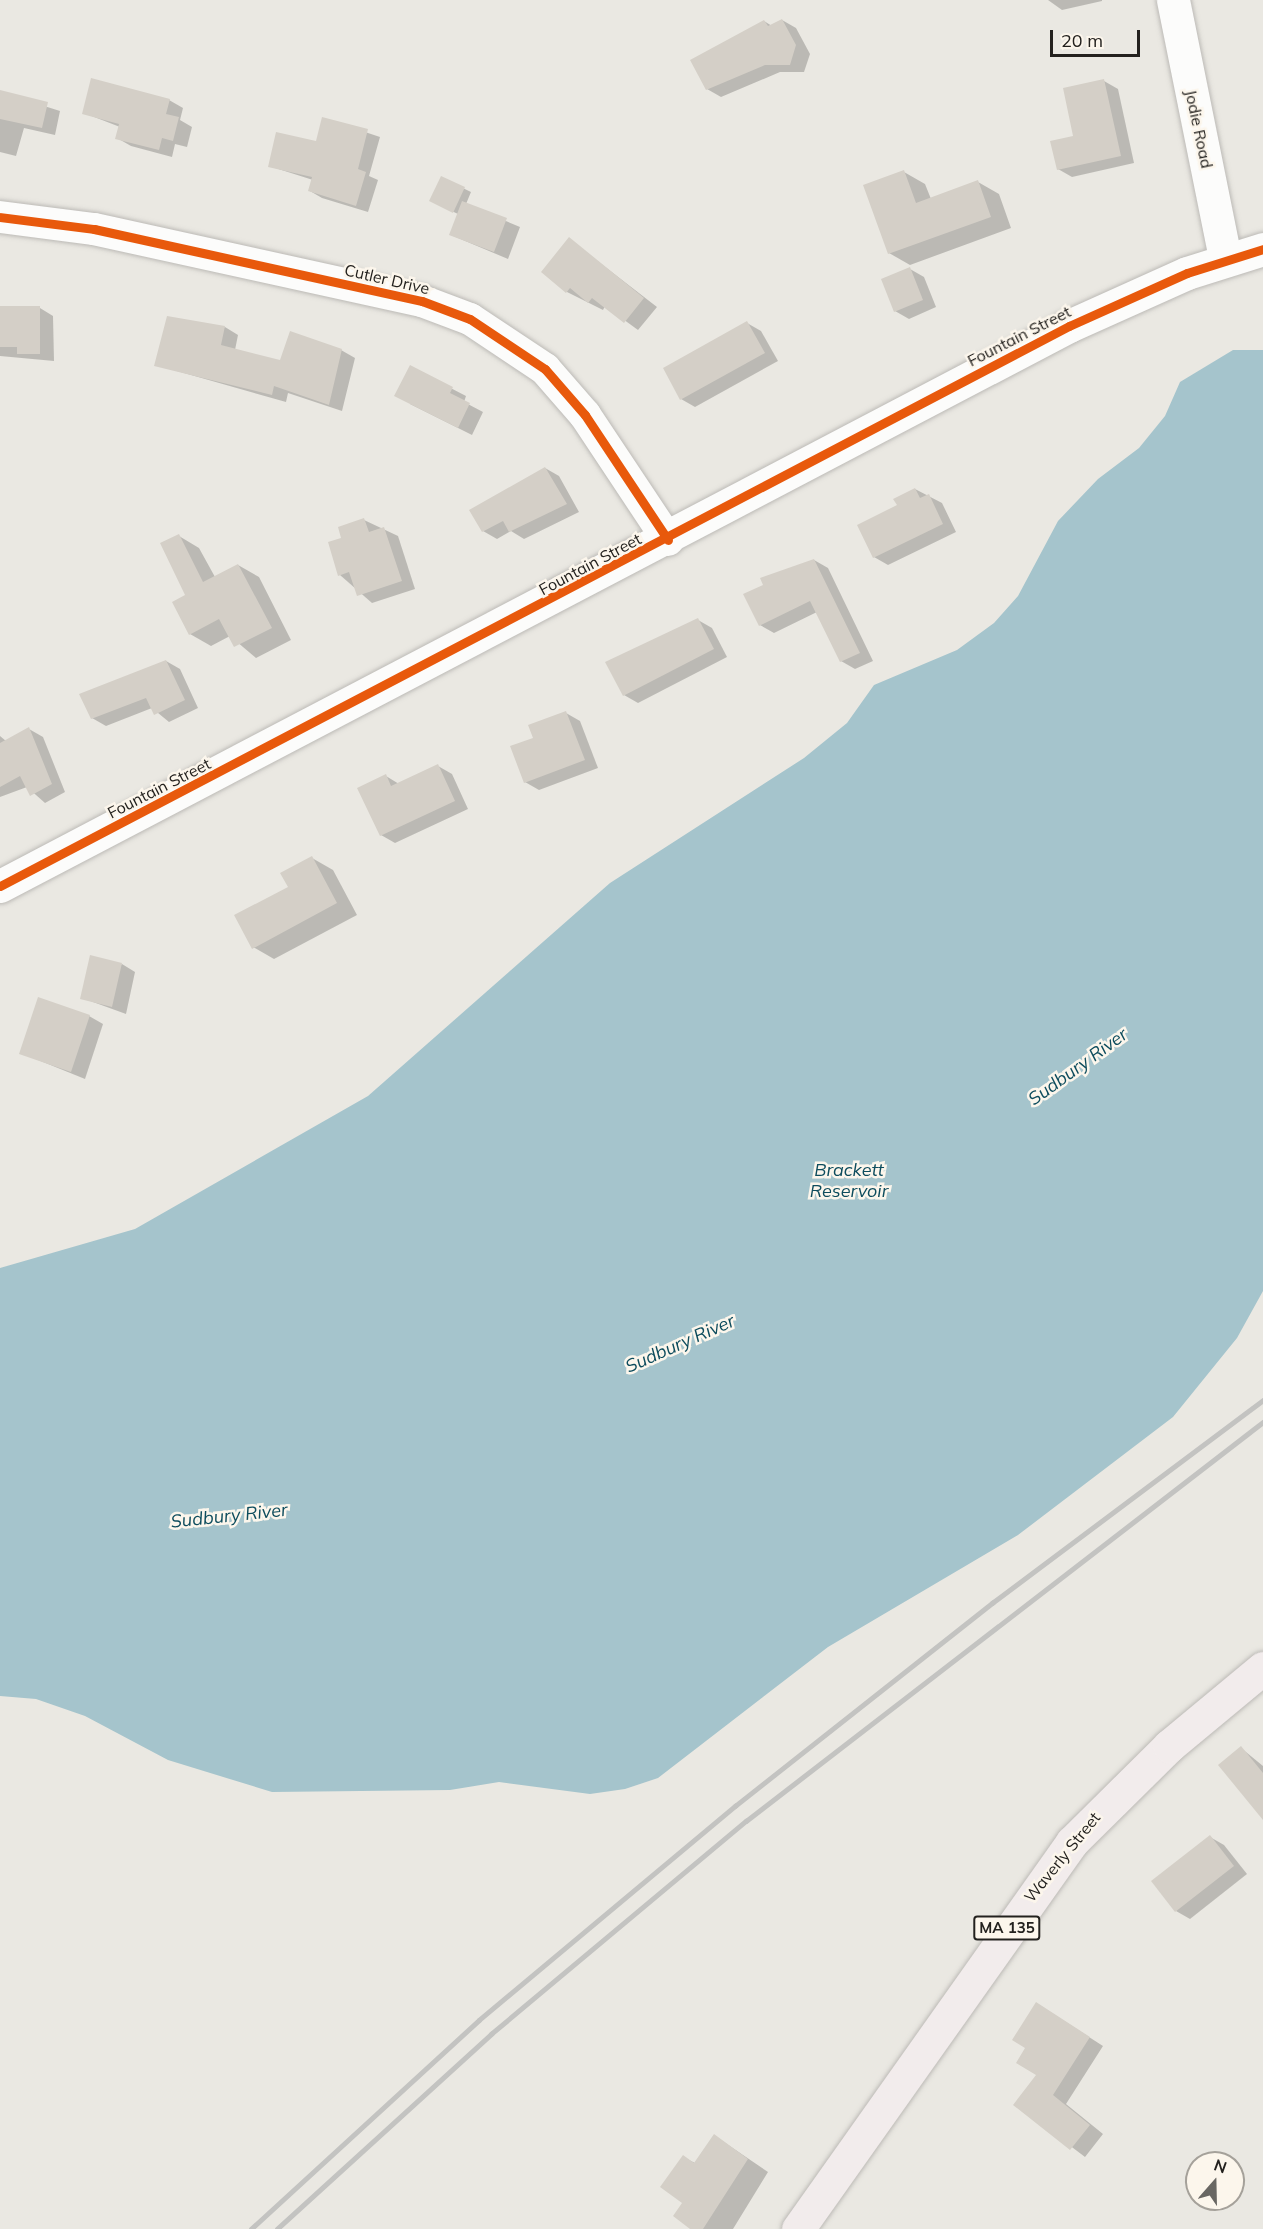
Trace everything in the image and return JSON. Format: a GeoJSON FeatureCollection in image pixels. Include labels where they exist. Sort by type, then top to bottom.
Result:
{"type":"FeatureCollection","features":[{"type":"Feature","properties":{"kind":"main road","name":"Waverly Street"},"geometry":{"type":"LineString","coordinates":[[798,2229],[1072,1842],[1169,1746],[1263,1668]]}},
{"type":"Feature","properties":{"kind":"street","name":"Jodie Road"},"geometry":{"type":"LineString","coordinates":[[1173,0],[1226,258]]}},
{"type":"Feature","properties":{"kind":"street","name":"Cutler Drive"},"geometry":{"type":"LineString","coordinates":[[0,217],[94,229],[422,301],[470,319],[552,377],[585,415],[668,540]]}},
{"type":"Feature","properties":{"kind":"street","name":"Fountain Street"},"geometry":{"type":"LineString","coordinates":[[0,886],[668,540],[1070,326],[1226,258],[1263,249]]}},
{"type":"Feature","properties":{"kind":"water","name":"Brackett Reservoir"},"geometry":{"type":"Polygon","coordinates":[[[1233,350],[1263,350],[1263,1291],[1237,1338],[1173,1417],[1018,1535],[828,1647],[658,1778],[625,1789],[590,1794],[499,1782],[450,1790],[272,1792],[168,1760],[85,1716],[36,1699],[0,1696],[0,1268],[135,1229],[368,1096],[610,883],[804,758],[847,723],[874,685],[957,650],[994,623],[1018,596],[1058,521],[1098,479],[1139,448],[1165,416],[1180,382],[1233,350]]]}},
{"type":"Feature","properties":{"kind":"building"},"geometry":{"type":"Polygon","coordinates":[[[782,19],[796,45],[790,65],[765,65],[706,90],[690,60],[764,20],[768,26],[782,19]]]}},
{"type":"Feature","properties":{"kind":"building"},"geometry":{"type":"Polygon","coordinates":[[[91,78],[170,99],[166,114],[179,117],[173,141],[162,138],[159,150],[115,139],[119,124],[82,114],[91,78]]]}},
{"type":"Feature","properties":{"kind":"building"},"geometry":{"type":"Polygon","coordinates":[[[1104,79],[1121,156],[1057,170],[1050,141],[1073,136],[1063,88],[1104,79]]]}},
{"type":"Feature","properties":{"kind":"building"},"geometry":{"type":"Polygon","coordinates":[[[0,90],[48,102],[42,128],[0,119],[0,90]]]}},
{"type":"Feature","properties":{"kind":"building"},"geometry":{"type":"Polygon","coordinates":[[[322,117],[368,129],[358,169],[366,172],[356,206],[308,191],[312,177],[268,167],[276,132],[316,141],[322,117]]]}},
{"type":"Feature","properties":{"kind":"building"},"geometry":{"type":"Polygon","coordinates":[[[904,170],[916,203],[978,180],[991,217],[888,254],[863,185],[904,170]]]}},
{"type":"Feature","properties":{"kind":"building"},"geometry":{"type":"Polygon","coordinates":[[[441,176],[465,187],[453,213],[429,201],[441,176]]]}},
{"type":"Feature","properties":{"kind":"building"},"geometry":{"type":"Polygon","coordinates":[[[462,201],[507,218],[494,252],[449,235],[462,201]]]}},
{"type":"Feature","properties":{"kind":"building"},"geometry":{"type":"Polygon","coordinates":[[[569,237],[644,298],[624,323],[592,298],[588,303],[570,288],[566,293],[541,272],[569,237]]]}},
{"type":"Feature","properties":{"kind":"building"},"geometry":{"type":"Polygon","coordinates":[[[910,267],[923,300],[894,312],[881,279],[910,267]]]}},
{"type":"Feature","properties":{"kind":"building"},"geometry":{"type":"Polygon","coordinates":[[[0,306],[40,306],[40,354],[17,354],[17,347],[0,347],[0,306]]]}},
{"type":"Feature","properties":{"kind":"building"},"geometry":{"type":"Polygon","coordinates":[[[167,316],[225,326],[221,345],[280,360],[290,331],[342,349],[329,405],[274,386],[272,395],[154,366],[167,316]]]}},
{"type":"Feature","properties":{"kind":"building"},"geometry":{"type":"Polygon","coordinates":[[[747,321],[765,353],[680,400],[663,368],[747,321]]]}},
{"type":"Feature","properties":{"kind":"building"},"geometry":{"type":"Polygon","coordinates":[[[410,365],[453,387],[450,393],[470,403],[458,428],[394,396],[410,365]]]}},
{"type":"Feature","properties":{"kind":"building"},"geometry":{"type":"Polygon","coordinates":[[[545,467],[567,504],[509,532],[503,521],[482,532],[469,510],[545,467]]]}},
{"type":"Feature","properties":{"kind":"building"},"geometry":{"type":"Polygon","coordinates":[[[915,488],[920,498],[929,494],[943,524],[873,558],[857,525],[897,505],[893,499],[915,488]]]}},
{"type":"Feature","properties":{"kind":"building"},"geometry":{"type":"Polygon","coordinates":[[[364,518],[369,532],[384,527],[402,581],[357,596],[349,572],[338,576],[328,542],[341,538],[338,527],[364,518]]]}},
{"type":"Feature","properties":{"kind":"building"},"geometry":{"type":"Polygon","coordinates":[[[179,534],[203,582],[238,564],[272,628],[234,647],[219,619],[189,635],[172,602],[185,595],[160,543],[179,534]]]}},
{"type":"Feature","properties":{"kind":"building"},"geometry":{"type":"Polygon","coordinates":[[[814,559],[860,653],[840,662],[810,601],[759,626],[743,594],[763,585],[760,578],[814,559]]]}},
{"type":"Feature","properties":{"kind":"building"},"geometry":{"type":"Polygon","coordinates":[[[698,618],[714,649],[623,696],[605,662],[698,618]]]}},
{"type":"Feature","properties":{"kind":"building"},"geometry":{"type":"Polygon","coordinates":[[[166,660],[185,700],[154,715],[146,698],[91,719],[79,694],[166,660]]]}},
{"type":"Feature","properties":{"kind":"building"},"geometry":{"type":"Polygon","coordinates":[[[566,711],[585,760],[524,783],[510,746],[533,738],[528,725],[566,711]]]}},
{"type":"Feature","properties":{"kind":"building"},"geometry":{"type":"Polygon","coordinates":[[[29,727],[52,784],[30,796],[20,776],[0,787],[0,743],[29,727]]]}},
{"type":"Feature","properties":{"kind":"building"},"geometry":{"type":"Polygon","coordinates":[[[438,764],[455,801],[380,836],[357,788],[386,774],[391,786],[438,764]]]}},
{"type":"Feature","properties":{"kind":"building"},"geometry":{"type":"Polygon","coordinates":[[[312,856],[337,903],[252,949],[234,915],[288,887],[280,873],[312,856]]]}},
{"type":"Feature","properties":{"kind":"building"},"geometry":{"type":"Polygon","coordinates":[[[90,955],[122,963],[112,1007],[80,999],[90,955]]]}},
{"type":"Feature","properties":{"kind":"building"},"geometry":{"type":"Polygon","coordinates":[[[38,997],[90,1015],[71,1072],[19,1054],[38,997]]]}},
{"type":"Feature","properties":{"kind":"building"},"geometry":{"type":"Polygon","coordinates":[[[1241,1746],[1263,1773],[1263,1820],[1218,1765],[1241,1746]]]}},
{"type":"Feature","properties":{"kind":"building"},"geometry":{"type":"Polygon","coordinates":[[[1210,1835],[1234,1866],[1175,1912],[1151,1881],[1210,1835]]]}},
{"type":"Feature","properties":{"kind":"building"},"geometry":{"type":"Polygon","coordinates":[[[1036,2002],[1090,2037],[1053,2095],[1090,2125],[1070,2150],[1013,2105],[1036,2075],[1016,2063],[1025,2048],[1012,2040],[1036,2002]]]}},
{"type":"Feature","properties":{"kind":"building"},"geometry":{"type":"Polygon","coordinates":[[[714,2134],[748,2159],[703,2229],[690,2229],[673,2216],[682,2203],[660,2187],[683,2155],[694,2163],[714,2134]]]}},
{"type":"Feature","properties":{"kind":"railway"},"geometry":{"type":"LineString","coordinates":[[251,2229],[479,2020],[735,1806],[992,1603],[1263,1400]]}},
{"type":"Feature","properties":{"kind":"railway"},"geometry":{"type":"LineString","coordinates":[[277,2229],[491,2034],[746,1821],[1263,1422]]}},
{"type":"Feature","properties":{"kind":"cycle path"},"geometry":{"type":"LineString","coordinates":[[0,217],[94,229],[422,301],[470,319],[545,369],[585,415],[668,540]]}},
{"type":"Feature","properties":{"kind":"cycle path"},"geometry":{"type":"LineString","coordinates":[[0,886],[1069,326],[1187,273],[1263,249]]}},
{"type":"Feature","properties":{"kind":"water label","name":"Sudbury River"},"geometry":{"type":"Point","coordinates":[1078,1067]}},
{"type":"Feature","properties":{"kind":"water label","name":"Sudbury River"},"geometry":{"type":"Point","coordinates":[680,1344]}},
{"type":"Feature","properties":{"kind":"water label","name":"Sudbury River"},"geometry":{"type":"Point","coordinates":[229,1516]}}]}
